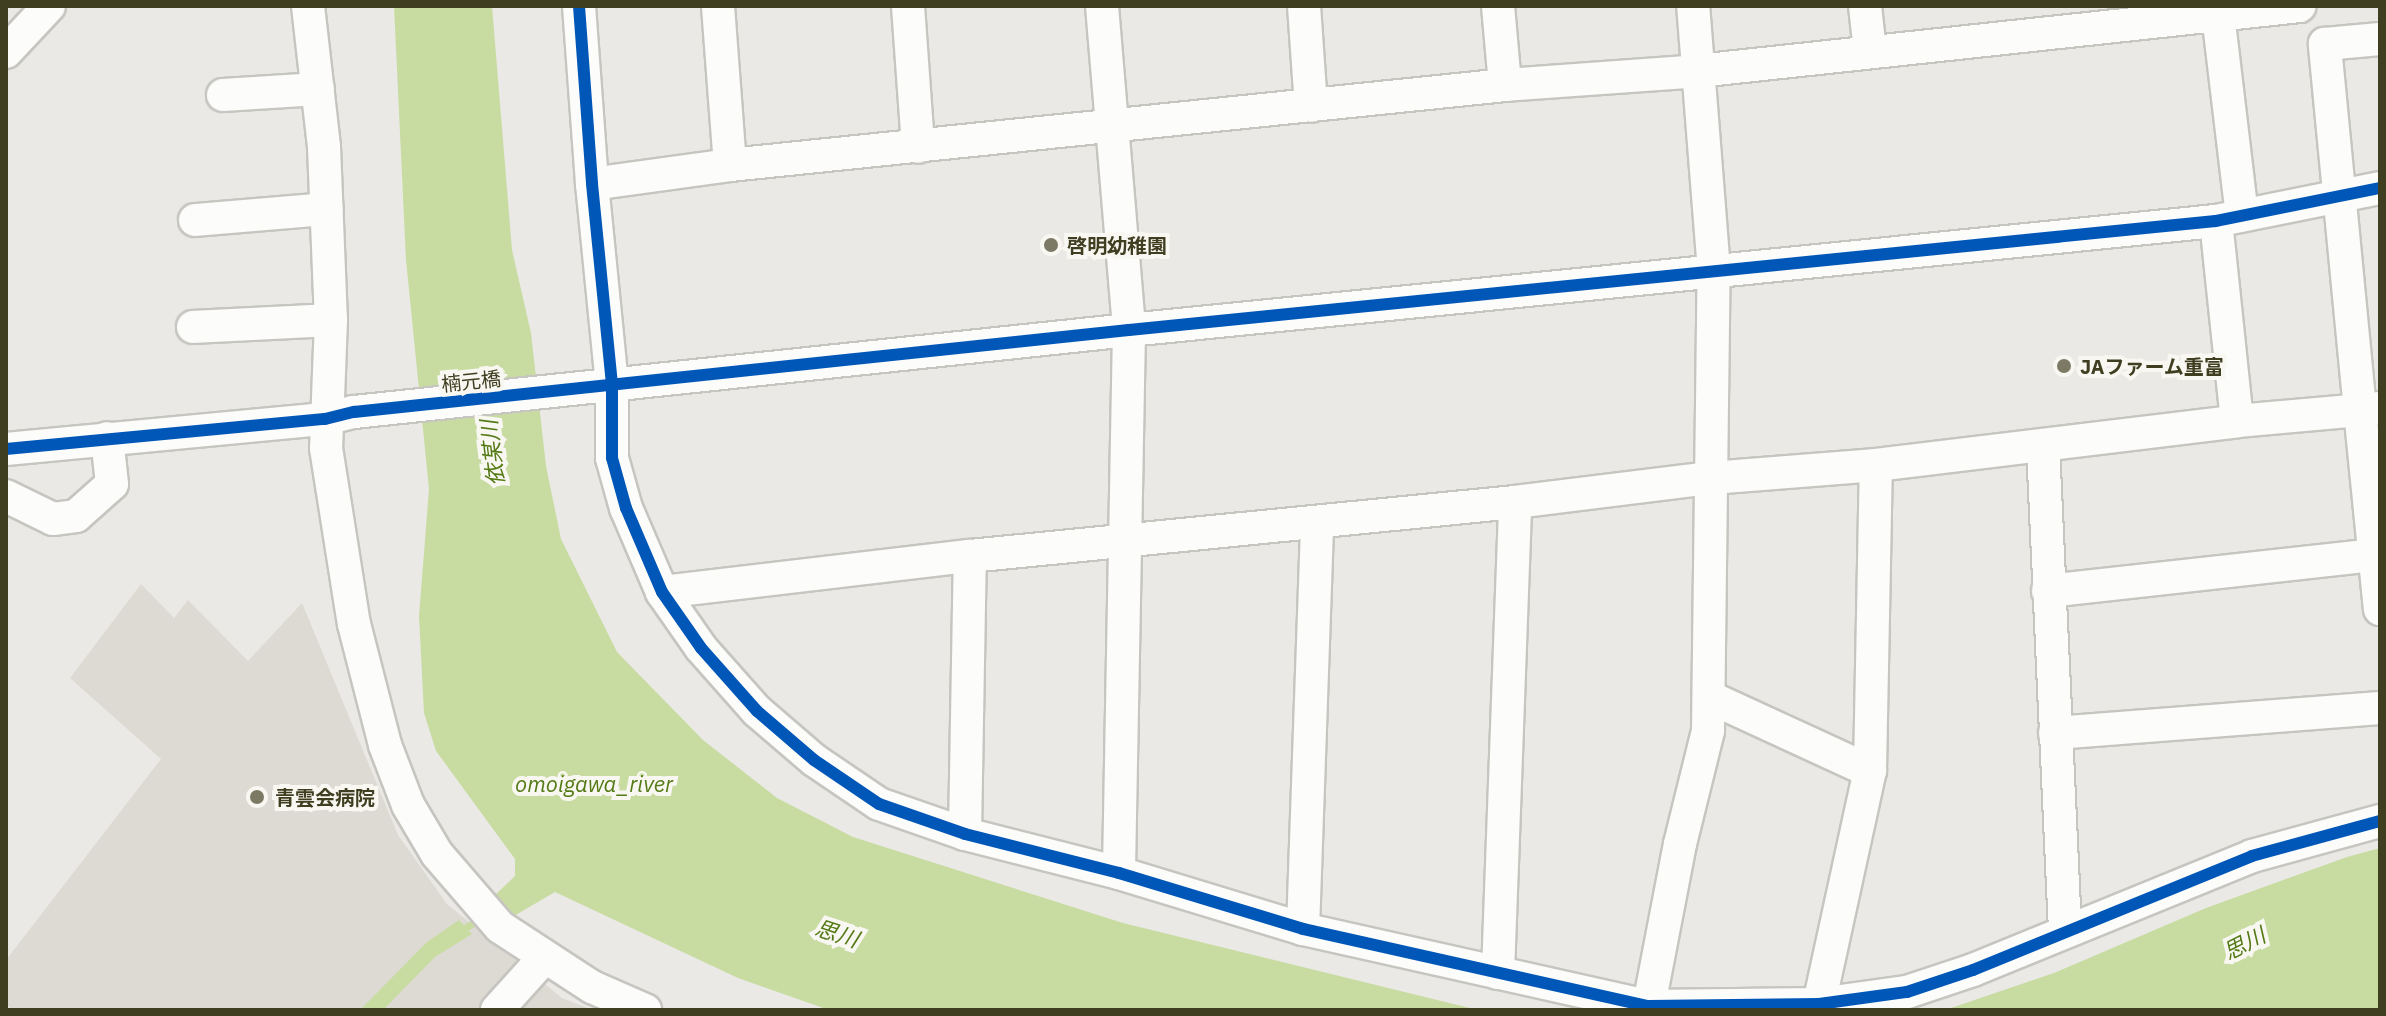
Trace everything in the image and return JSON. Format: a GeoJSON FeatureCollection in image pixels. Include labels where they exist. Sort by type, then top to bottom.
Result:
{"type":"FeatureCollection","features":[{"type":"Feature","properties":{"kind":"street"},"geometry":{"type":"LineString","coordinates":[[6,52],[49,6]]}},
{"type":"Feature","properties":{"kind":"street"},"geometry":{"type":"LineString","coordinates":[[579,6],[603,386],[612,458],[626,508],[662,592],[701,648],[748,700],[814,760],[879,804],[965,834],[1119,873],[1303,929],[1648,1008],[1819,1004],[1907,992],[1973,970],[2252,856],[2380,821]]}},
{"type":"Feature","properties":{"kind":"street"},"geometry":{"type":"LineString","coordinates":[[718,6],[730,165]]}},
{"type":"Feature","properties":{"kind":"street"},"geometry":{"type":"LineString","coordinates":[[908,6],[918,147]]}},
{"type":"Feature","properties":{"kind":"street"},"geometry":{"type":"LineString","coordinates":[[1102,6],[1129,330],[1119,873]]}},
{"type":"Feature","properties":{"kind":"street"},"geometry":{"type":"LineString","coordinates":[[1304,6],[1311,106]]}},
{"type":"Feature","properties":{"kind":"street"},"geometry":{"type":"LineString","coordinates":[[1498,6],[1505,85]]}},
{"type":"Feature","properties":{"kind":"street"},"geometry":{"type":"LineString","coordinates":[[1648,1008],[1680,844],[1708,731],[1714,271],[1693,6]]}},
{"type":"Feature","properties":{"kind":"street"},"geometry":{"type":"LineString","coordinates":[[1865,6],[1870,51]]}},
{"type":"Feature","properties":{"kind":"street"},"geometry":{"type":"LineString","coordinates":[[592,184],[730,165],[1505,85],[1698,71],[1870,51],[2043,19],[2300,6]]}},
{"type":"Feature","properties":{"kind":"street"},"geometry":{"type":"LineString","coordinates":[[2321,6],[2341,194],[2370,409],[2380,609]]}},
{"type":"Feature","properties":{"kind":"street"},"geometry":{"type":"LineString","coordinates":[[307,7],[318,89],[339,416],[326,448],[352,610],[385,745],[408,805],[437,854],[469,895],[500,927],[592,987],[645,1010]]}},
{"type":"Feature","properties":{"kind":"street"},"geometry":{"type":"LineString","coordinates":[[2217,12],[2237,421]]}},
{"type":"Feature","properties":{"kind":"street"},"geometry":{"type":"LineString","coordinates":[[2325,44],[2380,39]]}},
{"type":"Feature","properties":{"kind":"street"},"geometry":{"type":"LineString","coordinates":[[223,95],[318,89]]}},
{"type":"Feature","properties":{"kind":"street","name":"楠元橋"},"geometry":{"type":"LineString","coordinates":[[6,449],[2229,218],[2380,188]]}},
{"type":"Feature","properties":{"kind":"street"},"geometry":{"type":"LineString","coordinates":[[195,220],[327,209]]}},
{"type":"Feature","properties":{"kind":"street"},"geometry":{"type":"LineString","coordinates":[[193,327],[331,320]]}},
{"type":"Feature","properties":{"kind":"street"},"geometry":{"type":"LineString","coordinates":[[662,592],[970,556],[1515,502],[1711,478],[1876,465],[2237,421],[2370,409]]}},
{"type":"Feature","properties":{"kind":"street"},"geometry":{"type":"LineString","coordinates":[[6,496],[53,519],[76,516],[112,484],[107,438]]}},
{"type":"Feature","properties":{"kind":"street"},"geometry":{"type":"LineString","coordinates":[[2043,446],[2065,932]]}},
{"type":"Feature","properties":{"kind":"street"},"geometry":{"type":"LineString","coordinates":[[1819,1004],[1870,771],[1876,465]]}},
{"type":"Feature","properties":{"kind":"street"},"geometry":{"type":"LineString","coordinates":[[1498,973],[1515,502]]}},
{"type":"Feature","properties":{"kind":"street"},"geometry":{"type":"LineString","coordinates":[[1303,929],[1317,522]]}},
{"type":"Feature","properties":{"kind":"street"},"geometry":{"type":"LineString","coordinates":[[2048,591],[2375,555]]}},
{"type":"Feature","properties":{"kind":"street"},"geometry":{"type":"LineString","coordinates":[[965,834],[970,556]]}},
{"type":"Feature","properties":{"kind":"street"},"geometry":{"type":"LineString","coordinates":[[1709,697],[1870,771]]}},
{"type":"Feature","properties":{"kind":"street"},"geometry":{"type":"LineString","coordinates":[[2055,733],[2380,708]]}},
{"type":"Feature","properties":{"kind":"street"},"geometry":{"type":"LineString","coordinates":[[497,1010],[544,958]]}},
{"type":"Feature","properties":{"kind":"shaded area","name":"青雲会病院"},"geometry":{"type":"Polygon","coordinates":[[[141,584],[174,618],[188,600],[248,661],[302,603],[398,835],[447,904],[562,998],[592,1010],[12,1010],[6,1004],[6,960],[161,759],[70,678],[141,584]]]}},
{"type":"Feature","properties":{"kind":"water","name":"omoigawa_river"},"geometry":{"type":"Polygon","coordinates":[[[394,6],[492,6],[512,250],[531,333],[546,466],[561,539],[617,652],[703,740],[777,798],[853,837],[1123,923],[1478,1010],[829,1010],[738,978],[555,892],[514,916],[494,896],[515,876],[515,859],[436,751],[424,713],[419,616],[429,489],[406,260],[394,6]]]}},
{"type":"Feature","properties":{"kind":"water","name":"思川"},"geometry":{"type":"Polygon","coordinates":[[[2380,848],[2380,1010],[1945,1010],[2054,973],[2206,908],[2380,848]]]}},
{"type":"Feature","properties":{"kind":"water"},"geometry":{"type":"Polygon","coordinates":[[[459,920],[472,934],[435,957],[383,1010],[360,1010],[427,942],[459,920]]]}},
{"type":"Feature","properties":{"kind":"waterway"},"geometry":{"type":"LineString","coordinates":[[459,932],[482,917]]}},
{"type":"Feature","properties":{"kind":"cycle path"},"geometry":{"type":"LineString","coordinates":[[579,6],[592,184],[612,384],[612,458],[626,508],[662,592],[701,648],[757,711],[814,760],[879,804],[965,834],[1119,873],[1303,929],[1648,1006],[1819,1004],[1907,992],[1973,970],[2252,856],[2380,821]]}},
{"type":"Feature","properties":{"kind":"cycle path"},"geometry":{"type":"LineString","coordinates":[[6,449],[325,419],[354,412],[1129,330],[2216,221],[2380,188]]}},
{"type":"Feature","properties":{"kind":"place","name":"啓明幼稚園"},"geometry":{"type":"Point","coordinates":[1051,245]}},
{"type":"Feature","properties":{"kind":"place","name":"JAファーム重富"},"geometry":{"type":"Point","coordinates":[2064,366]}},
{"type":"Feature","properties":{"kind":"place","name":"青雲会病院"},"geometry":{"type":"Point","coordinates":[257,797]}},
{"type":"Feature","properties":{"kind":"water label","name":"依某川"},"geometry":{"type":"Point","coordinates":[492,453]}}]}
